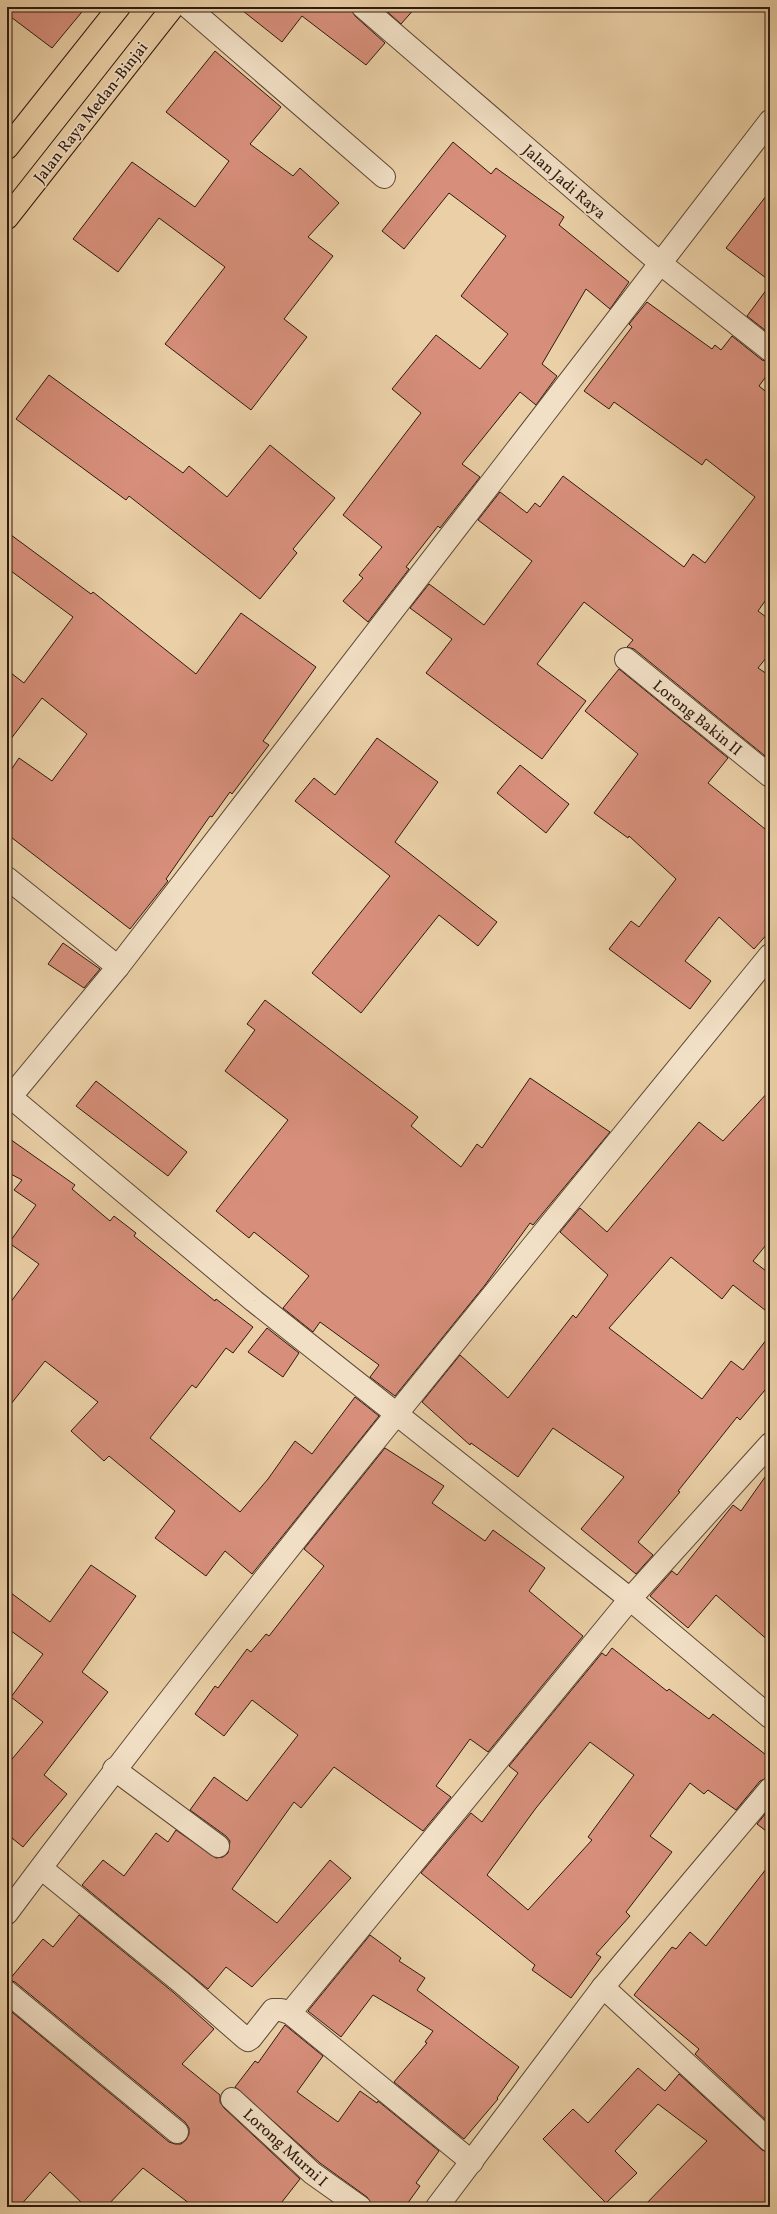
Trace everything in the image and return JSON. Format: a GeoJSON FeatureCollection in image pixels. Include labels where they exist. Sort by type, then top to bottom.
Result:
{"type":"FeatureCollection","features":[{"type":"Feature","properties":{"kind":"highway"},"geometry":{"type":"LineString","coordinates":[[7,148],[119,7]]}},
{"type":"Feature","properties":{"kind":"highway","name":"Jalan Raya Medan-Binjai"},"geometry":{"type":"LineString","coordinates":[[7,218],[173,7]]}},
{"type":"Feature","properties":{"kind":"street"},"geometry":{"type":"LineString","coordinates":[[188,7],[384,177]]}},
{"type":"Feature","properties":{"kind":"street","name":"Jalan Jadi Raya"},"geometry":{"type":"LineString","coordinates":[[363,7],[660,263],[770,350]]}},
{"type":"Feature","properties":{"kind":"street"},"geometry":{"type":"LineString","coordinates":[[770,121],[118,967],[8,1097],[254,1301],[630,1599],[770,1717]]}},
{"type":"Feature","properties":{"kind":"street","name":"Lorong Bakin II"},"geometry":{"type":"LineString","coordinates":[[626,658],[770,776]]}},
{"type":"Feature","properties":{"kind":"street"},"geometry":{"type":"LineString","coordinates":[[7,878],[118,967]]}},
{"type":"Feature","properties":{"kind":"street"},"geometry":{"type":"LineString","coordinates":[[7,1913],[114,1769],[397,1414],[770,955]]}},
{"type":"Feature","properties":{"kind":"street"},"geometry":{"type":"LineString","coordinates":[[290,2013],[630,1599],[770,1444]]}},
{"type":"Feature","properties":{"kind":"street"},"geometry":{"type":"LineString","coordinates":[[114,1769],[218,1846]]}},
{"type":"Feature","properties":{"kind":"street"},"geometry":{"type":"LineString","coordinates":[[436,2207],[472,2162],[603,1987],[770,1789]]}},
{"type":"Feature","properties":{"kind":"street"},"geometry":{"type":"LineString","coordinates":[[41,1868],[182,1983],[244,2038],[248,2040],[251,2038],[273,2010],[281,2010],[290,2013],[472,2162]]}},
{"type":"Feature","properties":{"kind":"street"},"geometry":{"type":"LineString","coordinates":[[603,1987],[770,2141]]}},
{"type":"Feature","properties":{"kind":"street"},"geometry":{"type":"LineString","coordinates":[[7,1992],[177,2132]]}},
{"type":"Feature","properties":{"kind":"street","name":"Lorong Murni I"},"geometry":{"type":"LineString","coordinates":[[232,2099],[312,2173],[360,2207]]}},
{"type":"Feature","properties":{"kind":"building"},"geometry":{"type":"Polygon","coordinates":[[[7,7],[86,7],[52,48],[7,14],[7,7]]]}},
{"type":"Feature","properties":{"kind":"building"},"geometry":{"type":"Polygon","coordinates":[[[238,7],[351,7],[355,16],[385,43],[366,65],[302,16],[282,42],[238,7]]]}},
{"type":"Feature","properties":{"kind":"building"},"geometry":{"type":"Polygon","coordinates":[[[382,7],[416,7],[401,24],[382,7]]]}},
{"type":"Feature","properties":{"kind":"building"},"geometry":{"type":"Polygon","coordinates":[[[215,51],[281,107],[250,144],[293,176],[300,168],[339,203],[308,237],[333,256],[284,319],[307,337],[251,410],[165,344],[225,267],[159,218],[118,272],[73,239],[132,162],[195,207],[229,161],[166,112],[215,51]]]}},
{"type":"Feature","properties":{"kind":"building"},"geometry":{"type":"Polygon","coordinates":[[[453,142],[491,174],[496,168],[564,217],[559,225],[629,282],[610,309],[586,289],[542,364],[557,376],[536,405],[520,392],[462,464],[480,477],[440,528],[438,526],[406,567],[409,569],[368,622],[343,601],[363,578],[359,575],[382,547],[343,515],[421,413],[392,389],[436,335],[480,369],[508,334],[461,296],[506,236],[449,193],[404,249],[382,231],[453,142]]]}},
{"type":"Feature","properties":{"kind":"building"},"geometry":{"type":"Polygon","coordinates":[[[770,191],[770,281],[726,248],[770,191]]]}},
{"type":"Feature","properties":{"kind":"building"},"geometry":{"type":"Polygon","coordinates":[[[770,285],[770,334],[747,316],[770,285]]]}},
{"type":"Feature","properties":{"kind":"building"},"geometry":{"type":"Polygon","coordinates":[[[647,302],[712,349],[715,345],[721,350],[732,336],[762,360],[770,362],[770,371],[759,386],[770,395],[770,594],[758,611],[770,620],[770,653],[758,668],[770,676],[770,760],[634,649],[627,647],[633,640],[584,602],[537,664],[586,701],[542,759],[426,673],[452,639],[410,608],[429,584],[484,625],[532,561],[478,520],[500,492],[527,513],[535,503],[540,507],[563,476],[684,567],[693,554],[705,563],[755,497],[706,459],[702,465],[614,402],[609,409],[584,391],[632,327],[629,324],[647,302]]]}},
{"type":"Feature","properties":{"kind":"building"},"geometry":{"type":"Polygon","coordinates":[[[49,375],[183,473],[189,466],[227,497],[270,445],[335,498],[293,549],[297,553],[260,599],[129,496],[126,500],[16,419],[49,375]]]}},
{"type":"Feature","properties":{"kind":"building"},"geometry":{"type":"Polygon","coordinates":[[[7,532],[91,594],[93,592],[196,674],[241,613],[316,667],[263,741],[269,745],[232,794],[230,792],[212,817],[210,816],[166,879],[168,881],[130,929],[7,834],[7,776],[19,758],[52,781],[87,734],[42,698],[7,744],[7,670],[24,683],[73,617],[7,568],[7,532]]]}},
{"type":"Feature","properties":{"kind":"building"},"geometry":{"type":"Polygon","coordinates":[[[619,669],[728,758],[708,783],[770,833],[770,931],[754,949],[719,917],[685,961],[711,981],[690,1009],[609,949],[631,921],[639,927],[676,879],[629,836],[628,838],[594,813],[638,754],[585,711],[619,669]]]}},
{"type":"Feature","properties":{"kind":"building"},"geometry":{"type":"Polygon","coordinates":[[[377,738],[438,782],[395,842],[497,922],[478,946],[439,915],[361,1013],[312,973],[390,876],[295,801],[314,778],[335,795],[377,738]]]}},
{"type":"Feature","properties":{"kind":"building"},"geometry":{"type":"Polygon","coordinates":[[[520,765],[569,804],[546,833],[497,793],[520,765]]]}},
{"type":"Feature","properties":{"kind":"building"},"geometry":{"type":"Polygon","coordinates":[[[63,943],[100,969],[84,988],[48,964],[63,943]]]}},
{"type":"Feature","properties":{"kind":"building"},"geometry":{"type":"Polygon","coordinates":[[[265,1000],[418,1117],[411,1126],[461,1167],[477,1144],[482,1148],[530,1078],[610,1132],[533,1225],[530,1223],[485,1285],[395,1396],[370,1377],[379,1365],[320,1322],[313,1332],[283,1308],[309,1276],[254,1232],[249,1238],[216,1211],[288,1120],[225,1071],[255,1030],[247,1024],[265,1000]]]}},
{"type":"Feature","properties":{"kind":"building"},"geometry":{"type":"Polygon","coordinates":[[[96,1081],[187,1152],[168,1176],[76,1106],[96,1081]]]}},
{"type":"Feature","properties":{"kind":"building"},"geometry":{"type":"Polygon","coordinates":[[[770,1090],[770,1240],[753,1261],[770,1274],[770,1314],[733,1285],[722,1299],[671,1257],[609,1328],[702,1399],[731,1361],[743,1370],[770,1335],[770,1384],[740,1420],[737,1417],[678,1491],[680,1492],[638,1542],[653,1555],[636,1574],[581,1529],[624,1477],[553,1428],[518,1477],[471,1443],[470,1445],[422,1402],[460,1355],[508,1398],[573,1315],[576,1318],[608,1275],[560,1232],[580,1208],[607,1232],[699,1122],[723,1141],[770,1090]]]}},
{"type":"Feature","properties":{"kind":"building"},"geometry":{"type":"Polygon","coordinates":[[[7,1137],[75,1185],[72,1189],[110,1221],[114,1216],[136,1233],[134,1236],[215,1301],[216,1299],[253,1327],[233,1353],[226,1348],[196,1388],[192,1385],[150,1438],[240,1512],[268,1479],[295,1441],[312,1454],[355,1397],[379,1416],[252,1574],[225,1551],[206,1576],[155,1538],[175,1511],[109,1456],[104,1461],[71,1431],[98,1402],[45,1361],[7,1409],[7,1307],[39,1264],[9,1243],[36,1205],[14,1190],[22,1180],[7,1172],[7,1137]]]}},
{"type":"Feature","properties":{"kind":"building"},"geometry":{"type":"Polygon","coordinates":[[[267,1328],[299,1353],[283,1377],[248,1352],[267,1328]]]}},
{"type":"Feature","properties":{"kind":"building"},"geometry":{"type":"Polygon","coordinates":[[[385,1448],[444,1486],[432,1503],[485,1541],[493,1530],[545,1568],[529,1591],[583,1636],[488,1752],[470,1739],[436,1786],[451,1797],[423,1831],[334,1767],[301,1808],[294,1802],[232,1889],[277,1923],[330,1860],[351,1878],[252,1987],[226,1967],[208,1989],[82,1885],[103,1860],[124,1876],[156,1833],[168,1842],[176,1830],[216,1858],[223,1857],[228,1853],[230,1841],[226,1836],[190,1810],[214,1777],[247,1801],[298,1735],[252,1700],[224,1736],[195,1714],[215,1686],[218,1688],[247,1649],[251,1652],[266,1634],[269,1636],[324,1566],[304,1549],[385,1448]]]}},
{"type":"Feature","properties":{"kind":"building"},"geometry":{"type":"Polygon","coordinates":[[[770,1470],[770,1642],[716,1595],[688,1628],[650,1596],[672,1571],[677,1575],[733,1505],[741,1511],[770,1470]]]}},
{"type":"Feature","properties":{"kind":"building"},"geometry":{"type":"Polygon","coordinates":[[[91,1565],[136,1596],[82,1672],[108,1692],[44,1775],[67,1794],[23,1847],[7,1834],[7,1765],[43,1722],[11,1697],[43,1654],[7,1628],[7,1590],[50,1622],[91,1565]]]}},
{"type":"Feature","properties":{"kind":"building"},"geometry":{"type":"Polygon","coordinates":[[[612,1648],[667,1691],[669,1689],[709,1719],[713,1714],[770,1758],[770,1777],[760,1781],[736,1810],[708,1790],[704,1794],[690,1783],[650,1836],[672,1852],[626,1912],[630,1916],[596,1954],[601,1957],[571,1998],[532,1970],[535,1965],[421,1873],[471,1813],[482,1822],[518,1773],[509,1766],[602,1653],[606,1656],[612,1648]],[[590,1742],[536,1808],[487,1875],[528,1910],[592,1840],[588,1837],[634,1775],[590,1742]]]}},
{"type":"Feature","properties":{"kind":"building"},"geometry":{"type":"Polygon","coordinates":[[[770,1808],[770,1834],[757,1824],[770,1808]]]}},
{"type":"Feature","properties":{"kind":"building"},"geometry":{"type":"Polygon","coordinates":[[[770,1864],[770,2124],[695,2054],[699,2049],[634,1995],[672,1947],[676,1949],[690,1932],[706,1946],[770,1864]]]}},
{"type":"Feature","properties":{"kind":"building"},"geometry":{"type":"Polygon","coordinates":[[[79,1915],[174,1993],[214,2029],[182,2064],[220,2095],[220,2102],[224,2108],[300,2179],[278,2207],[194,2207],[143,2168],[106,2207],[86,2207],[50,2172],[19,2207],[7,2207],[7,2008],[169,2142],[181,2144],[186,2140],[189,2134],[189,2128],[185,2122],[15,1982],[9,1980],[43,1939],[53,1947],[79,1915]]]}},
{"type":"Feature","properties":{"kind":"building"},"geometry":{"type":"Polygon","coordinates":[[[370,1935],[401,1958],[399,1961],[425,1978],[417,1990],[519,2067],[497,2098],[498,2099],[464,2139],[394,2082],[427,2043],[425,2042],[433,2031],[373,1995],[341,2037],[308,2011],[370,1935]]]}},
{"type":"Feature","properties":{"kind":"building"},"geometry":{"type":"Polygon","coordinates":[[[285,2025],[323,2056],[297,2092],[338,2122],[360,2091],[377,2103],[378,2101],[439,2151],[416,2183],[420,2186],[405,2207],[374,2207],[367,2197],[320,2163],[235,2087],[255,2061],[258,2063],[285,2025]]]}},
{"type":"Feature","properties":{"kind":"building"},"geometry":{"type":"Polygon","coordinates":[[[638,2068],[665,2091],[679,2074],[762,2150],[770,2153],[770,2207],[643,2207],[707,2141],[658,2104],[615,2151],[637,2173],[606,2203],[543,2139],[573,2109],[588,2123],[638,2068]]]}}]}
